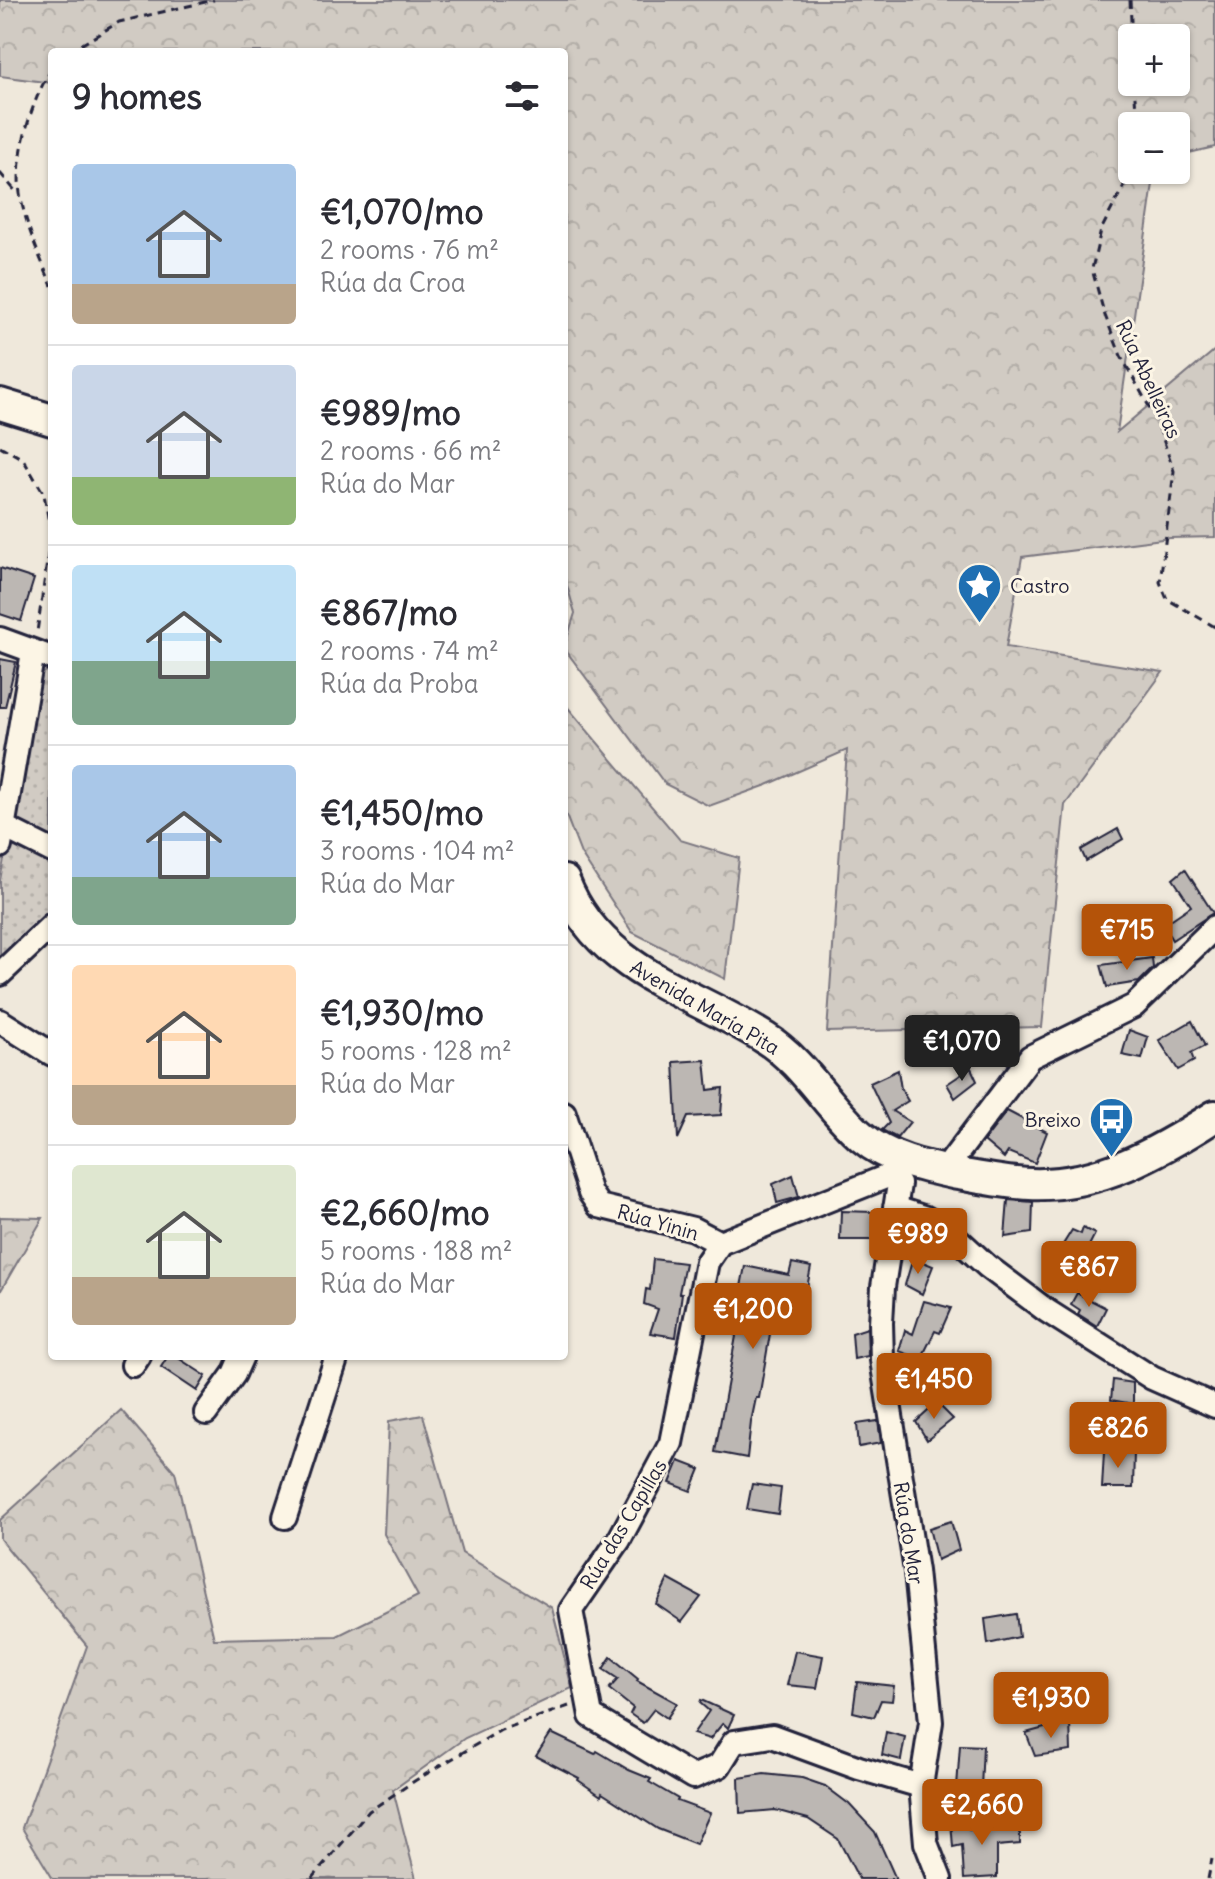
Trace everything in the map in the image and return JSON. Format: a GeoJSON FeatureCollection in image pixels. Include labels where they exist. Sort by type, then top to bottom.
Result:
{"type":"FeatureCollection","features":[{"type":"Feature","properties":{"kind":"main road"},"geometry":{"type":"LineString","coordinates":[[0,404],[48,419]]}},
{"type":"Feature","properties":{"kind":"main road","name":"Avenida María Pita"},"geometry":{"type":"LineString","coordinates":[[568,888],[590,929],[616,954],[656,980],[767,1039],[804,1072],[861,1136],[908,1170]]}},
{"type":"Feature","properties":{"kind":"main road"},"geometry":{"type":"LineString","coordinates":[[908,1170],[1031,1184],[1087,1179],[1121,1168],[1165,1147],[1215,1116]]}},
{"type":"Feature","properties":{"kind":"street"},"geometry":{"type":"LineString","coordinates":[[0,639],[42,655],[1,832],[48,850]]}},
{"type":"Feature","properties":{"kind":"street"},"geometry":{"type":"LineString","coordinates":[[720,1243],[908,1170],[1030,1057],[1134,1006],[1215,927]]}},
{"type":"Feature","properties":{"kind":"street"},"geometry":{"type":"LineString","coordinates":[[0,974],[48,929]]}},
{"type":"Feature","properties":{"kind":"street"},"geometry":{"type":"LineString","coordinates":[[0,1021],[48,1051]]}},
{"type":"Feature","properties":{"kind":"street","name":"Rúa Yinin"},"geometry":{"type":"LineString","coordinates":[[568,1125],[590,1193],[599,1206],[693,1229],[720,1243]]}},
{"type":"Feature","properties":{"kind":"street","name":"Rúa do Mar"},"geometry":{"type":"LineString","coordinates":[[908,1170],[895,1208],[883,1287],[882,1360],[916,1571],[931,1722],[921,1786],[926,1843],[940,1879]]}},
{"type":"Feature","properties":{"kind":"street"},"geometry":{"type":"LineString","coordinates":[[895,1208],[926,1218],[951,1233],[987,1266],[1047,1311],[1152,1378],[1215,1406]]}},
{"type":"Feature","properties":{"kind":"street","name":"Rúa das Capillas"},"geometry":{"type":"LineString","coordinates":[[720,1243],[707,1262],[671,1443],[619,1540],[571,1610],[591,1716],[693,1777],[719,1766],[734,1742],[772,1736],[859,1768],[921,1786]]}},
{"type":"Feature","properties":{"kind":"street"},"geometry":{"type":"LineString","coordinates":[[206,1413],[240,1360]]}},
{"type":"Feature","properties":{"kind":"street"},"geometry":{"type":"LineString","coordinates":[[285,1517],[336,1360]]}},
{"type":"Feature","properties":{"kind":"path"},"geometry":{"type":"LineString","coordinates":[[75,48],[119,22],[214,0]]}},
{"type":"Feature","properties":{"kind":"path"},"geometry":{"type":"LineString","coordinates":[[1130,0],[1131,24]]}},
{"type":"Feature","properties":{"kind":"path"},"geometry":{"type":"LineString","coordinates":[[48,78],[28,121],[19,172],[20,197],[48,276]]}},
{"type":"Feature","properties":{"kind":"path"},"geometry":{"type":"LineString","coordinates":[[0,173],[20,197]]}},
{"type":"Feature","properties":{"kind":"path","name":"Rúa Abelleiras"},"geometry":{"type":"LineString","coordinates":[[1125,184],[1101,230],[1092,269],[1104,313],[1121,356],[1156,419],[1174,471],[1160,582],[1167,599],[1215,627]]}},
{"type":"Feature","properties":{"kind":"path"},"geometry":{"type":"LineString","coordinates":[[0,446],[23,459],[44,494],[48,517]]}},
{"type":"Feature","properties":{"kind":"path"},"geometry":{"type":"LineString","coordinates":[[42,655],[48,574]]}},
{"type":"Feature","properties":{"kind":"path"},"geometry":{"type":"LineString","coordinates":[[312,1879],[369,1811],[416,1780],[501,1730],[588,1699]]}},
{"type":"Feature","properties":{"kind":"path"},"geometry":{"type":"LineString","coordinates":[[1208,1879],[1212,1859]]}},
{"type":"Feature","properties":{"kind":"green space"},"geometry":{"type":"Polygon","coordinates":[[[0,0],[1215,0],[1215,147],[1190,153],[1190,112],[1118,112],[1118,184],[1153,184],[1117,432],[1215,350],[1215,537],[1170,538],[1022,557],[1006,647],[1163,672],[1065,805],[1042,1027],[827,1032],[847,750],[709,806],[665,784],[568,653],[568,635],[575,613],[568,589],[568,48],[48,48],[48,82],[0,76],[0,0]]]}},
{"type":"Feature","properties":{"kind":"green space"},"geometry":{"type":"Polygon","coordinates":[[[48,670],[48,840],[14,821],[36,686],[42,674],[48,670]]]}},
{"type":"Feature","properties":{"kind":"green space"},"geometry":{"type":"Polygon","coordinates":[[[568,708],[680,840],[739,858],[725,979],[632,932],[581,854],[568,820],[568,708]]]}},
{"type":"Feature","properties":{"kind":"green space"},"geometry":{"type":"Polygon","coordinates":[[[8,838],[48,860],[48,917],[0,963],[0,880],[8,838]]]}},
{"type":"Feature","properties":{"kind":"green space"},"geometry":{"type":"Polygon","coordinates":[[[0,1217],[43,1218],[0,1292],[0,1217]]]}},
{"type":"Feature","properties":{"kind":"green space"},"geometry":{"type":"Polygon","coordinates":[[[121,1410],[175,1472],[214,1639],[337,1636],[418,1596],[384,1534],[389,1421],[423,1415],[462,1553],[552,1608],[572,1688],[465,1738],[393,1790],[416,1879],[53,1879],[22,1828],[87,1646],[0,1539],[0,1520],[121,1410]]]}},
{"type":"Feature","properties":{"kind":"building"},"geometry":{"type":"Polygon","coordinates":[[[0,568],[34,579],[21,621],[0,614],[0,568]]]}},
{"type":"Feature","properties":{"kind":"building"},"geometry":{"type":"Polygon","coordinates":[[[0,659],[16,662],[5,707],[0,707],[0,659]]]}},
{"type":"Feature","properties":{"kind":"building"},"geometry":{"type":"Polygon","coordinates":[[[1118,829],[1123,839],[1086,861],[1081,850],[1118,829]]]}},
{"type":"Feature","properties":{"kind":"building"},"geometry":{"type":"Polygon","coordinates":[[[1185,869],[1213,913],[1172,940],[1163,925],[1191,906],[1173,879],[1185,869]]]}},
{"type":"Feature","properties":{"kind":"building"},"geometry":{"type":"Polygon","coordinates":[[[1152,958],[1153,968],[1139,982],[1107,987],[1101,965],[1152,958]]]}},
{"type":"Feature","properties":{"kind":"building"},"geometry":{"type":"Polygon","coordinates":[[[1192,1021],[1205,1046],[1191,1053],[1194,1061],[1178,1070],[1159,1040],[1192,1021]]]}},
{"type":"Feature","properties":{"kind":"building"},"geometry":{"type":"Polygon","coordinates":[[[1129,1030],[1148,1037],[1142,1059],[1122,1055],[1129,1030]]]}},
{"type":"Feature","properties":{"kind":"building"},"geometry":{"type":"Polygon","coordinates":[[[705,1060],[708,1090],[723,1088],[721,1115],[688,1117],[678,1139],[674,1062],[705,1060]]]}},
{"type":"Feature","properties":{"kind":"building"},"geometry":{"type":"Polygon","coordinates":[[[971,1068],[977,1081],[955,1098],[947,1084],[971,1068]]]}},
{"type":"Feature","properties":{"kind":"building"},"geometry":{"type":"Polygon","coordinates":[[[898,1070],[901,1089],[908,1101],[892,1111],[910,1122],[897,1138],[882,1130],[889,1123],[870,1083],[898,1070]]]}},
{"type":"Feature","properties":{"kind":"building"},"geometry":{"type":"Polygon","coordinates":[[[1007,1111],[1047,1132],[1035,1163],[1008,1152],[1004,1158],[984,1141],[1007,1111]]]}},
{"type":"Feature","properties":{"kind":"building"},"geometry":{"type":"Polygon","coordinates":[[[793,1175],[799,1197],[777,1203],[773,1184],[793,1175]]]}},
{"type":"Feature","properties":{"kind":"building"},"geometry":{"type":"Polygon","coordinates":[[[1008,1200],[1033,1202],[1032,1233],[1005,1237],[1008,1200]]]}},
{"type":"Feature","properties":{"kind":"building"},"geometry":{"type":"Polygon","coordinates":[[[841,1211],[874,1212],[873,1240],[840,1240],[841,1211]]]}},
{"type":"Feature","properties":{"kind":"building"},"geometry":{"type":"Polygon","coordinates":[[[1083,1228],[1095,1234],[1073,1277],[1061,1270],[1067,1256],[1059,1251],[1072,1230],[1081,1234],[1083,1228]]]}},
{"type":"Feature","properties":{"kind":"building"},"geometry":{"type":"Polygon","coordinates":[[[913,1258],[933,1266],[922,1294],[905,1285],[913,1258]]]}},
{"type":"Feature","properties":{"kind":"building"},"geometry":{"type":"Polygon","coordinates":[[[653,1259],[685,1263],[676,1337],[650,1333],[658,1309],[644,1304],[646,1289],[650,1290],[653,1259]]]}},
{"type":"Feature","properties":{"kind":"building"},"geometry":{"type":"Polygon","coordinates":[[[792,1263],[811,1267],[805,1298],[777,1293],[759,1398],[756,1398],[751,1422],[747,1458],[715,1452],[744,1292],[740,1292],[745,1266],[789,1275],[792,1263]]]}},
{"type":"Feature","properties":{"kind":"building"},"geometry":{"type":"Polygon","coordinates":[[[1077,1293],[1106,1308],[1097,1326],[1078,1314],[1080,1310],[1071,1304],[1077,1293]]]}},
{"type":"Feature","properties":{"kind":"building"},"geometry":{"type":"Polygon","coordinates":[[[924,1301],[951,1308],[940,1333],[935,1331],[921,1359],[899,1351],[905,1330],[913,1334],[924,1301]]]}},
{"type":"Feature","properties":{"kind":"building"},"geometry":{"type":"Polygon","coordinates":[[[867,1328],[868,1356],[854,1359],[852,1333],[867,1328]]]}},
{"type":"Feature","properties":{"kind":"building"},"geometry":{"type":"Polygon","coordinates":[[[165,1360],[181,1360],[206,1376],[197,1391],[161,1367],[165,1360]]]}},
{"type":"Feature","properties":{"kind":"building"},"geometry":{"type":"Polygon","coordinates":[[[1113,1380],[1133,1383],[1133,1404],[1111,1400],[1113,1380]]]}},
{"type":"Feature","properties":{"kind":"building"},"geometry":{"type":"Polygon","coordinates":[[[937,1403],[953,1419],[927,1440],[916,1422],[937,1403]]]}},
{"type":"Feature","properties":{"kind":"building"},"geometry":{"type":"Polygon","coordinates":[[[878,1421],[881,1443],[859,1447],[857,1424],[878,1421]]]}},
{"type":"Feature","properties":{"kind":"building"},"geometry":{"type":"Polygon","coordinates":[[[1104,1452],[1134,1452],[1133,1488],[1102,1488],[1104,1452]]]}},
{"type":"Feature","properties":{"kind":"building"},"geometry":{"type":"Polygon","coordinates":[[[679,1461],[700,1469],[691,1491],[670,1483],[679,1461]]]}},
{"type":"Feature","properties":{"kind":"building"},"geometry":{"type":"Polygon","coordinates":[[[752,1484],[781,1488],[778,1514],[747,1509],[752,1484]]]}},
{"type":"Feature","properties":{"kind":"building"},"geometry":{"type":"Polygon","coordinates":[[[951,1521],[959,1550],[937,1560],[929,1528],[951,1521]]]}},
{"type":"Feature","properties":{"kind":"building"},"geometry":{"type":"Polygon","coordinates":[[[668,1579],[701,1597],[682,1622],[656,1604],[668,1579]]]}},
{"type":"Feature","properties":{"kind":"building"},"geometry":{"type":"Polygon","coordinates":[[[1016,1614],[1019,1637],[988,1644],[985,1619],[1016,1614]]]}},
{"type":"Feature","properties":{"kind":"building"},"geometry":{"type":"Polygon","coordinates":[[[795,1651],[823,1656],[817,1688],[787,1685],[795,1651]]]}},
{"type":"Feature","properties":{"kind":"building"},"geometry":{"type":"Polygon","coordinates":[[[611,1657],[637,1681],[677,1703],[667,1718],[654,1709],[643,1723],[630,1714],[633,1708],[609,1689],[618,1679],[603,1669],[611,1657]]]}},
{"type":"Feature","properties":{"kind":"building"},"geometry":{"type":"Polygon","coordinates":[[[857,1682],[894,1686],[892,1701],[881,1700],[874,1717],[853,1712],[857,1682]]]}},
{"type":"Feature","properties":{"kind":"building"},"geometry":{"type":"Polygon","coordinates":[[[701,1700],[734,1715],[728,1728],[723,1723],[710,1739],[693,1734],[709,1711],[700,1703],[701,1700]]]}},
{"type":"Feature","properties":{"kind":"building"},"geometry":{"type":"Polygon","coordinates":[[[1070,1721],[1071,1751],[1035,1756],[1026,1733],[1070,1721]]]}},
{"type":"Feature","properties":{"kind":"building"},"geometry":{"type":"Polygon","coordinates":[[[886,1732],[905,1737],[901,1760],[882,1755],[886,1732]]]}},
{"type":"Feature","properties":{"kind":"building"},"geometry":{"type":"Polygon","coordinates":[[[551,1733],[595,1754],[597,1751],[651,1779],[649,1782],[677,1801],[710,1813],[696,1844],[658,1829],[602,1793],[601,1796],[579,1778],[536,1756],[551,1733]]]}},
{"type":"Feature","properties":{"kind":"building"},"geometry":{"type":"Polygon","coordinates":[[[960,1745],[983,1746],[981,1788],[957,1787],[960,1745]]]}},
{"type":"Feature","properties":{"kind":"building"},"geometry":{"type":"Polygon","coordinates":[[[764,1774],[802,1778],[825,1786],[849,1804],[875,1832],[896,1879],[859,1879],[838,1839],[808,1819],[775,1810],[740,1813],[739,1778],[764,1774]]]}},
{"type":"Feature","properties":{"kind":"building"},"geometry":{"type":"Polygon","coordinates":[[[968,1820],[969,1830],[1020,1824],[1020,1844],[997,1846],[997,1877],[964,1879],[962,1845],[953,1847],[951,1821],[968,1820]]]}},
{"type":"Feature","properties":{"kind":"place","name":"Castro"},"geometry":{"type":"Point","coordinates":[979,624]}},
{"type":"Feature","properties":{"kind":"place","name":"Breixo"},"geometry":{"type":"Point","coordinates":[1112,1158]}}]}
